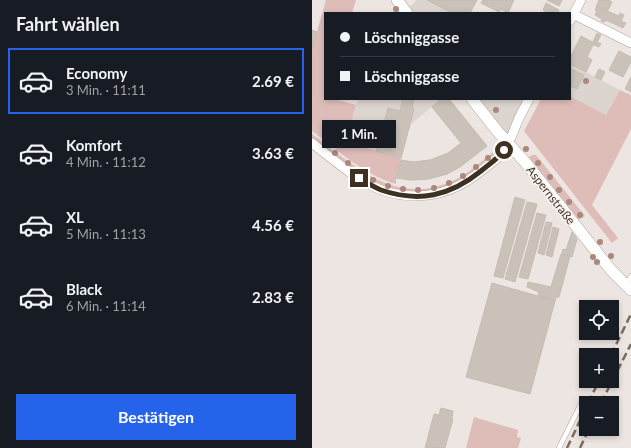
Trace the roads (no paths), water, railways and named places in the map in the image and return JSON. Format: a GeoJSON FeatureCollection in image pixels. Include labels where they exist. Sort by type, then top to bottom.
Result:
{"type":"FeatureCollection","features":[{"type":"Feature","properties":{"kind":"street"},"geometry":{"type":"LineString","coordinates":[[397,0],[406,12]]}},
{"type":"Feature","properties":{"kind":"street"},"geometry":{"type":"LineString","coordinates":[[581,0],[572,18],[631,43]]}},
{"type":"Feature","properties":{"kind":"street","name":"Aspernstraße"},"geometry":{"type":"LineString","coordinates":[[473,100],[508,144],[525,162],[611,270],[629,284]]}},
{"type":"Feature","properties":{"kind":"street"},"geometry":{"type":"LineString","coordinates":[[312,143],[359,178],[379,189],[415,197],[428,196],[451,190],[469,180],[500,156],[508,144],[528,100]]}},
{"type":"Feature","properties":{"kind":"lane"},"geometry":{"type":"LineString","coordinates":[[559,448],[579,408]]}},
{"type":"Feature","properties":{"kind":"railway"},"geometry":{"type":"LineString","coordinates":[[614,348],[631,314]]}},
{"type":"Feature","properties":{"kind":"railway"},"geometry":{"type":"LineString","coordinates":[[605,396],[631,344]]}},
{"type":"Feature","properties":{"kind":"railway"},"geometry":{"type":"LineString","coordinates":[[592,396],[596,388]]}},
{"type":"Feature","properties":{"kind":"railway"},"geometry":{"type":"LineString","coordinates":[[567,448],[579,423]]}},
{"type":"Feature","properties":{"kind":"railway"},"geometry":{"type":"LineString","coordinates":[[580,448],[586,436]]}}]}
